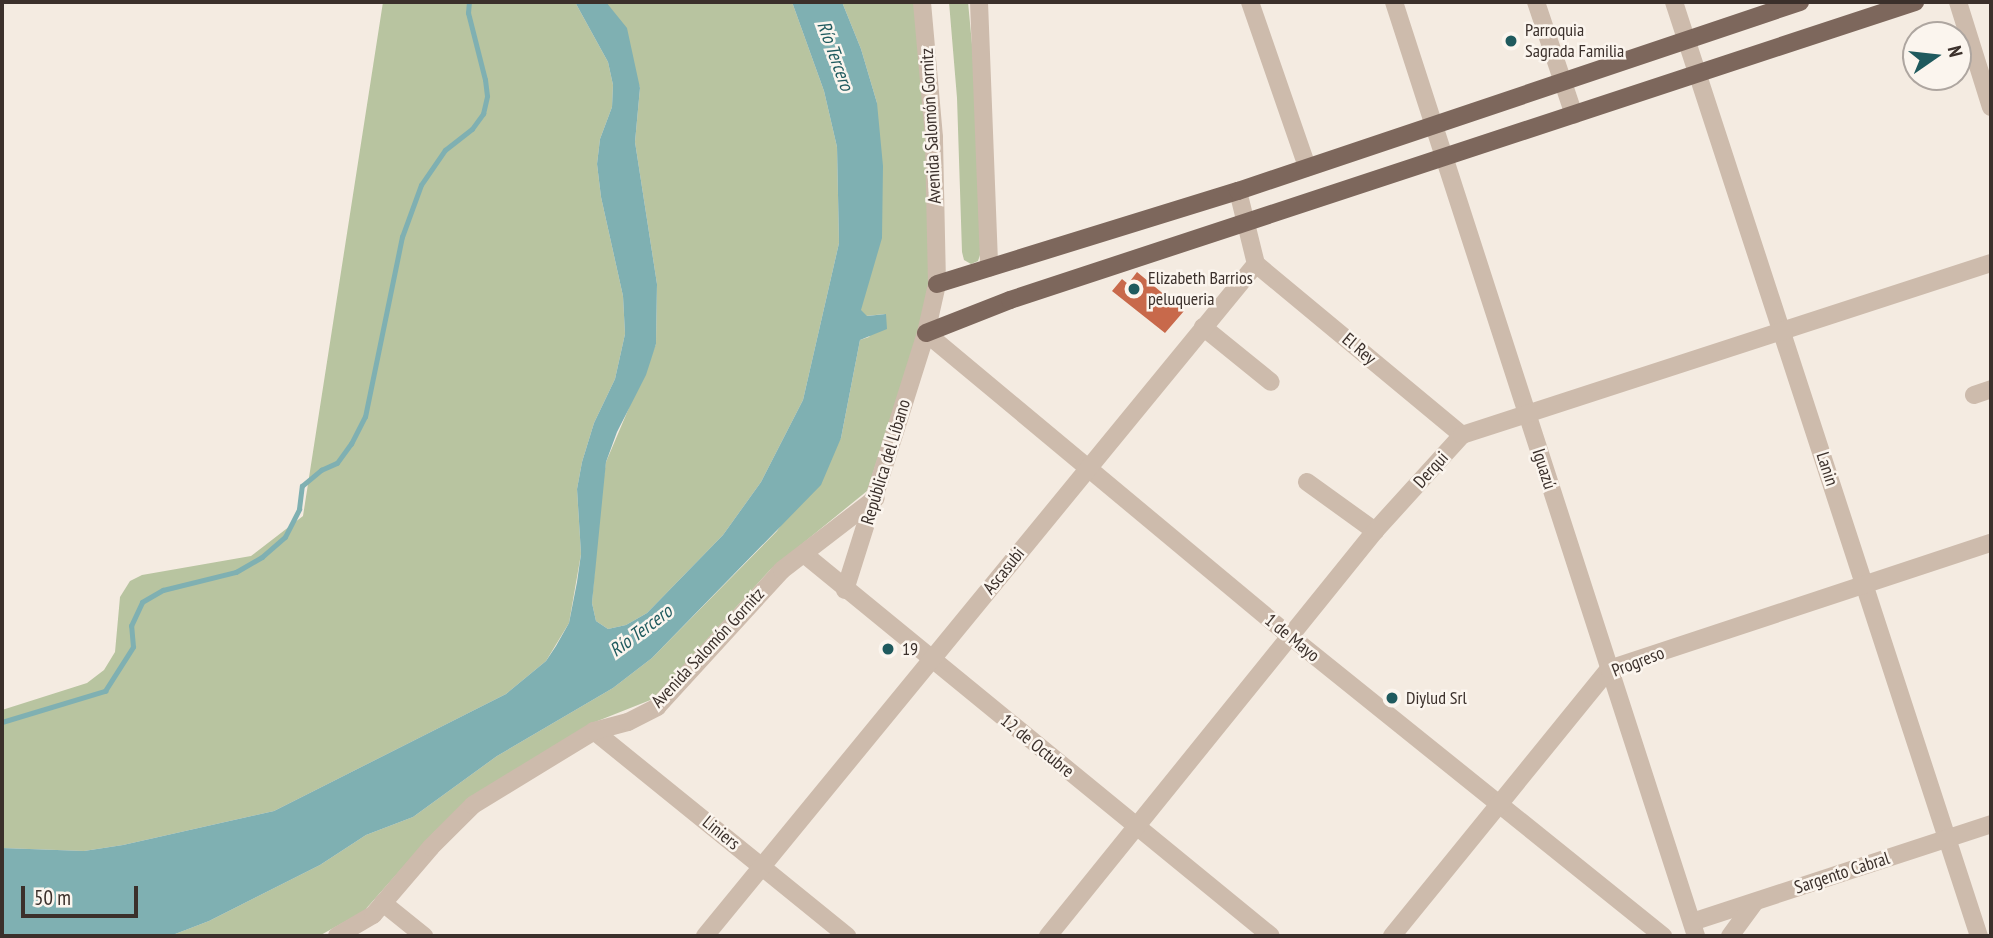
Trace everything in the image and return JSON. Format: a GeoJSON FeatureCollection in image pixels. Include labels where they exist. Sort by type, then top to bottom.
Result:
{"type":"FeatureCollection","features":[{"type":"Feature","properties":{"kind":"main road"},"geometry":{"type":"LineString","coordinates":[[937,284],[1238,191],[1800,2]]}},
{"type":"Feature","properties":{"kind":"main road"},"geometry":{"type":"LineString","coordinates":[[926,333],[1010,300],[1248,224],[1915,2]]}},
{"type":"Feature","properties":{"kind":"street","name":"Avenida Salomón Gornitz"},"geometry":{"type":"LineString","coordinates":[[922,2],[934,137],[937,284],[926,333]]}},
{"type":"Feature","properties":{"kind":"street"},"geometry":{"type":"LineString","coordinates":[[979,2],[989,268]]}},
{"type":"Feature","properties":{"kind":"street"},"geometry":{"type":"LineString","coordinates":[[1250,2],[1307,167]]}},
{"type":"Feature","properties":{"kind":"street","name":"Iguazú"},"geometry":{"type":"LineString","coordinates":[[1394,2],[1694,929]]}},
{"type":"Feature","properties":{"kind":"street"},"geometry":{"type":"LineString","coordinates":[[1536,2],[1574,114]]}},
{"type":"Feature","properties":{"kind":"street","name":"Lanin"},"geometry":{"type":"LineString","coordinates":[[1674,2],[1979,936]]}},
{"type":"Feature","properties":{"kind":"street"},"geometry":{"type":"LineString","coordinates":[[1958,2],[1991,107]]}},
{"type":"Feature","properties":{"kind":"street"},"geometry":{"type":"LineString","coordinates":[[1238,191],[1256,264]]}},
{"type":"Feature","properties":{"kind":"street","name":"Derqui"},"geometry":{"type":"LineString","coordinates":[[1048,936],[1376,531],[1462,435],[1991,263]]}},
{"type":"Feature","properties":{"kind":"street","name":"Ascasubi"},"geometry":{"type":"LineString","coordinates":[[705,936],[1086,468],[1256,264]]}},
{"type":"Feature","properties":{"kind":"street","name":"El Rey"},"geometry":{"type":"LineString","coordinates":[[1256,264],[1462,435]]}},
{"type":"Feature","properties":{"kind":"street"},"geometry":{"type":"LineString","coordinates":[[1203,327],[1271,382]]}},
{"type":"Feature","properties":{"kind":"street","name":"1 de Mayo"},"geometry":{"type":"LineString","coordinates":[[926,333],[1290,636],[1663,936]]}},
{"type":"Feature","properties":{"kind":"street","name":"República del Líbano"},"geometry":{"type":"LineString","coordinates":[[845,590],[926,333]]}},
{"type":"Feature","properties":{"kind":"street"},"geometry":{"type":"LineString","coordinates":[[1307,482],[1376,531]]}},
{"type":"Feature","properties":{"kind":"street","name":"Avenida Salomón Gornitz"},"geometry":{"type":"LineString","coordinates":[[337,936],[373,915],[431,847],[474,806],[594,731],[628,722],[657,707],[758,594],[876,498]]}},
{"type":"Feature","properties":{"kind":"street","name":"Progreso"},"geometry":{"type":"LineString","coordinates":[[1392,936],[1609,669],[1991,543]]}},
{"type":"Feature","properties":{"kind":"street","name":"12 de Octubre"},"geometry":{"type":"LineString","coordinates":[[804,554],[1271,936]]}},
{"type":"Feature","properties":{"kind":"street","name":"Liniers"},"geometry":{"type":"LineString","coordinates":[[594,731],[847,936]]}},
{"type":"Feature","properties":{"kind":"street","name":"Sargento Cabral"},"geometry":{"type":"LineString","coordinates":[[1694,929],[1755,902],[1991,824]]}},
{"type":"Feature","properties":{"kind":"street"},"geometry":{"type":"LineString","coordinates":[[1730,936],[1755,902]]}},
{"type":"Feature","properties":{"kind":"street"},"geometry":{"type":"LineString","coordinates":[[383,903],[424,936]]}},
{"type":"Feature","properties":{"kind":"green space"},"geometry":{"type":"Polygon","coordinates":[[[383,2],[575,2],[608,62],[613,85],[612,107],[600,139],[597,164],[601,197],[623,296],[625,334],[615,379],[594,423],[582,462],[577,489],[581,554],[569,623],[546,661],[506,694],[274,811],[123,845],[84,851],[2,848],[2,710],[87,683],[104,670],[115,652],[120,597],[130,581],[142,575],[251,556],[303,516],[383,2]]]}},
{"type":"Feature","properties":{"kind":"green space"},"geometry":{"type":"Polygon","coordinates":[[[606,2],[792,2],[824,91],[837,147],[839,243],[803,400],[761,482],[723,535],[647,613],[626,625],[608,629],[596,621],[592,603],[600,501],[606,462],[656,344],[657,284],[635,142],[640,88],[606,2]]]}},
{"type":"Feature","properties":{"kind":"green space"},"geometry":{"type":"Polygon","coordinates":[[[842,2],[915,2],[926,138],[929,284],[919,332],[867,491],[770,570],[653,699],[590,724],[435,831],[364,911],[319,936],[170,936],[209,921],[320,865],[366,835],[413,817],[497,756],[613,688],[652,658],[777,531],[841,438],[860,340],[869,337],[885,314],[866,316],[860,310],[877,103],[861,49],[842,2]]]}},
{"type":"Feature","properties":{"kind":"green space"},"geometry":{"type":"Polygon","coordinates":[[[949,2],[968,2],[973,55],[981,252],[978,261],[971,264],[964,260],[962,252],[957,98],[949,2]]]}},
{"type":"Feature","properties":{"kind":"water","name":"Río Tercero"},"geometry":{"type":"Polygon","coordinates":[[[575,2],[606,2],[627,28],[640,88],[635,142],[657,284],[656,344],[646,375],[617,432],[606,462],[592,603],[596,621],[608,629],[626,625],[647,613],[723,535],[761,482],[803,400],[839,243],[837,147],[824,91],[792,2],[842,2],[861,49],[877,103],[883,166],[882,238],[861,310],[867,316],[886,314],[887,329],[860,340],[841,438],[821,485],[652,658],[613,688],[497,756],[413,817],[366,835],[320,865],[209,921],[170,936],[2,936],[2,848],[84,851],[123,845],[274,811],[506,694],[546,661],[556,646],[569,623],[581,554],[577,489],[582,462],[594,423],[615,379],[625,334],[623,296],[601,197],[597,164],[600,139],[612,107],[613,85],[608,62],[575,2]]]}},
{"type":"Feature","properties":{"kind":"building"},"geometry":{"type":"Polygon","coordinates":[[[1137,272],[1184,311],[1165,333],[1112,291],[1122,279],[1128,284],[1137,272]]]}},
{"type":"Feature","properties":{"kind":"waterway"},"geometry":{"type":"LineString","coordinates":[[2,722],[105,691],[133,647],[131,626],[142,602],[163,590],[236,572],[262,557],[285,537],[299,509],[302,486],[321,470],[337,463],[351,444],[365,417],[402,237],[421,185],[445,150],[472,129],[483,114],[487,96],[468,13],[469,2]]}},
{"type":"Feature","properties":{"kind":"place","name":"Parroquia Sagrada Familia"},"geometry":{"type":"Point","coordinates":[1511,41]}},
{"type":"Feature","properties":{"kind":"place","name":"Elizabeth Barrios peluqueria"},"geometry":{"type":"Point","coordinates":[1134,289]}},
{"type":"Feature","properties":{"kind":"place","name":"19"},"geometry":{"type":"Point","coordinates":[888,649]}},
{"type":"Feature","properties":{"kind":"place","name":"Diylud Srl"},"geometry":{"type":"Point","coordinates":[1392,698]}}]}
